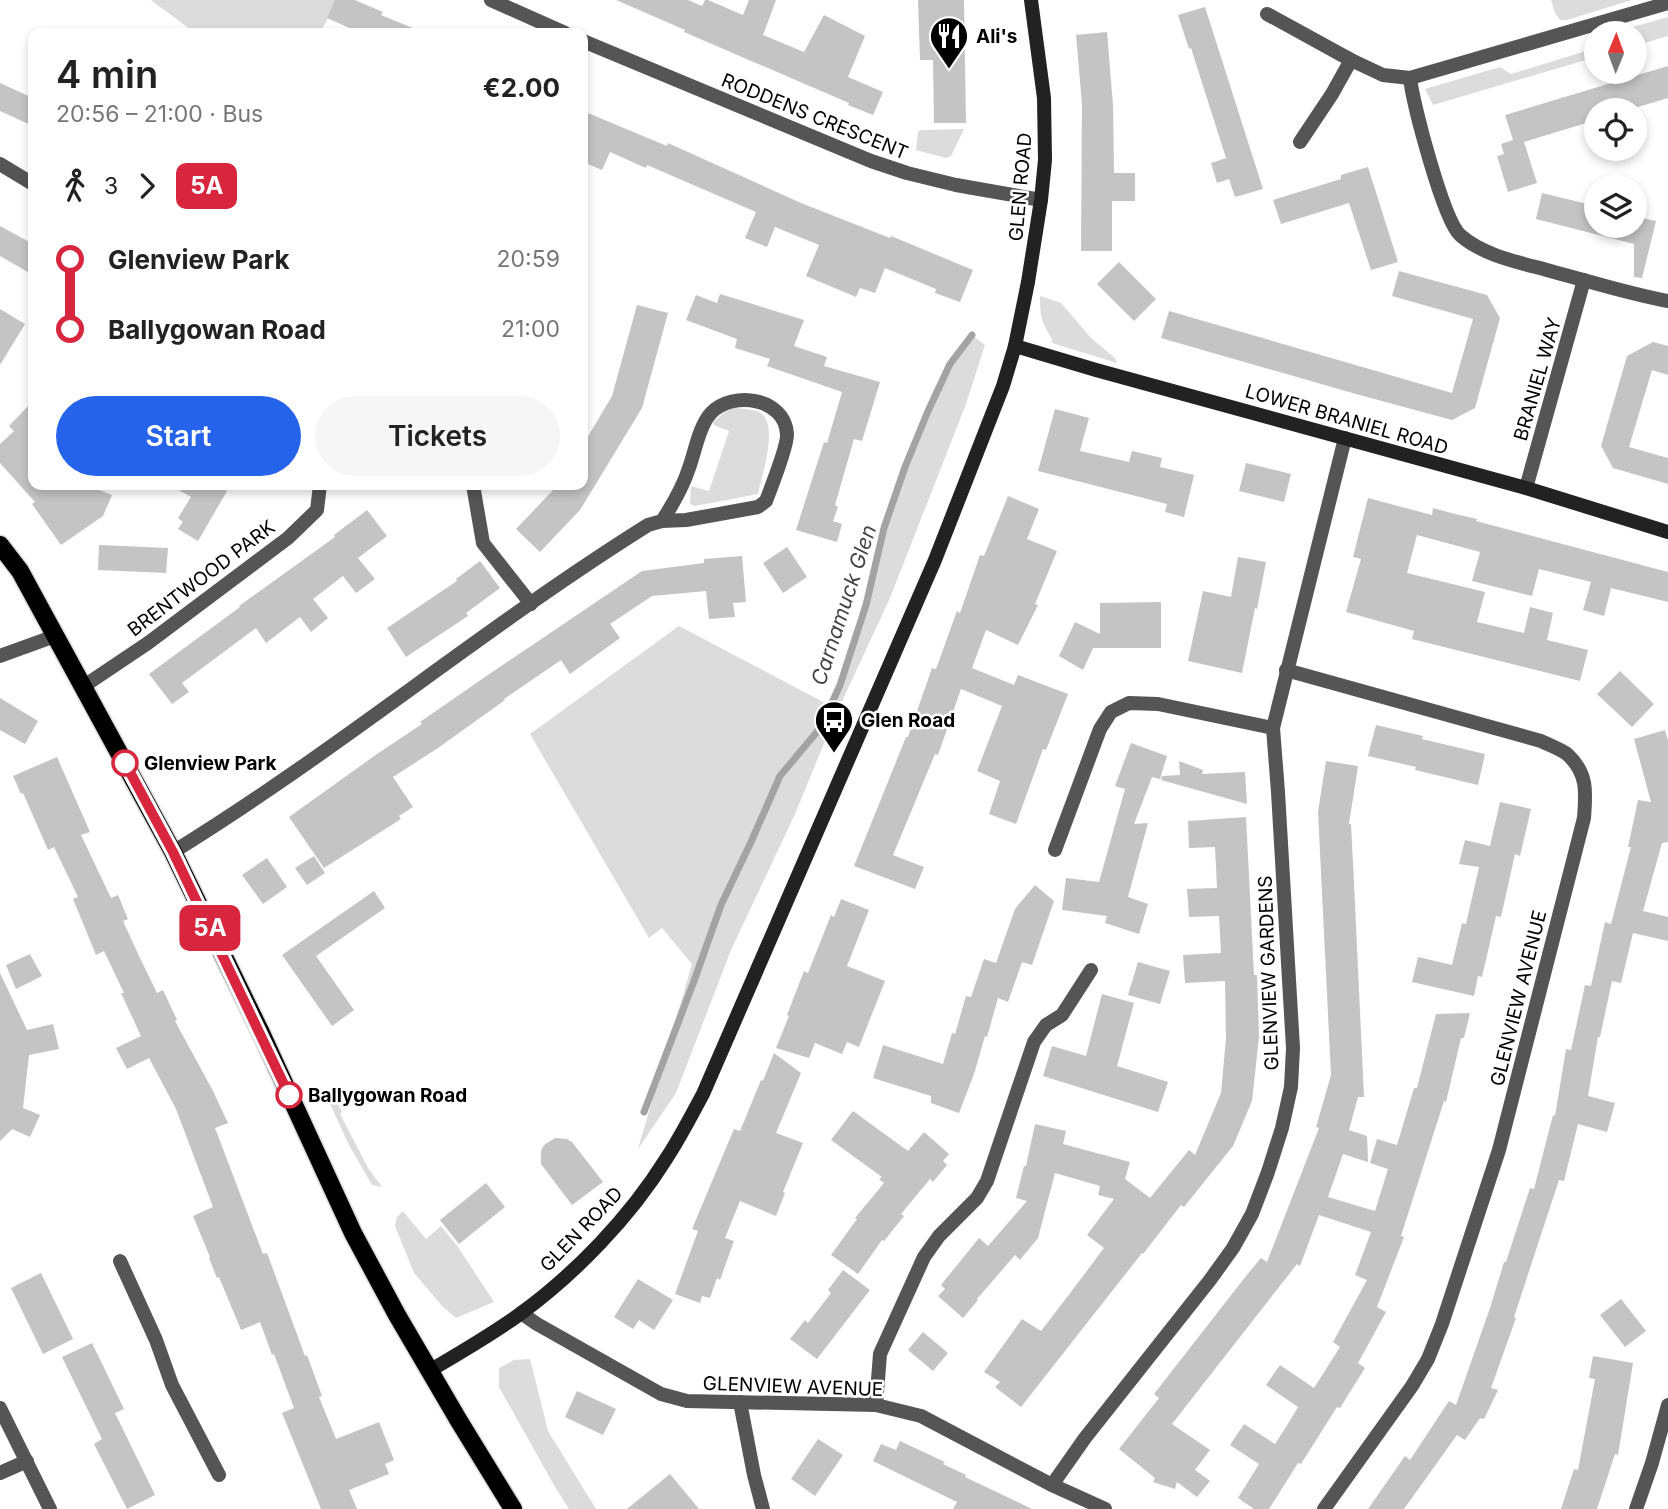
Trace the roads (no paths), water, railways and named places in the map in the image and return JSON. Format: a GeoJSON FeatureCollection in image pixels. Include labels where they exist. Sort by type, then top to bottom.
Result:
{"type":"FeatureCollection","features":[{"type":"Feature","properties":{"kind":"main road"},"geometry":{"type":"LineString","coordinates":[[0,545],[20,571],[173,852],[354,1233],[397,1315],[510,1508]]}},
{"type":"Feature","properties":{"kind":"street"},"geometry":{"type":"LineString","coordinates":[[491,0],[554,28]]}},
{"type":"Feature","properties":{"kind":"street","name":"GLEN ROAD"},"geometry":{"type":"LineString","coordinates":[[429,1371],[521,1313],[586,1258],[623,1218],[666,1160],[703,1094],[935,560],[1000,396],[1015,346],[1028,282],[1045,160],[1044,98],[1031,0]]}},
{"type":"Feature","properties":{"kind":"street"},"geometry":{"type":"LineString","coordinates":[[1267,14],[1383,75],[1410,78],[1668,3]]}},
{"type":"Feature","properties":{"kind":"street","name":"RODDENS CRESCENT"},"geometry":{"type":"LineString","coordinates":[[588,43],[871,161],[956,185],[1041,200]]}},
{"type":"Feature","properties":{"kind":"street"},"geometry":{"type":"LineString","coordinates":[[1300,142],[1351,60]]}},
{"type":"Feature","properties":{"kind":"street"},"geometry":{"type":"LineString","coordinates":[[1410,78],[1417,113],[1445,210],[1458,233],[1476,246],[1503,257],[1668,301]]}},
{"type":"Feature","properties":{"kind":"street"},"geometry":{"type":"LineString","coordinates":[[0,164],[28,181]]}},
{"type":"Feature","properties":{"kind":"street","name":"BRANIEL WAY"},"geometry":{"type":"LineString","coordinates":[[1526,488],[1584,280]]}},
{"type":"Feature","properties":{"kind":"street","name":"LOWER BRANIEL ROAD"},"geometry":{"type":"LineString","coordinates":[[1015,346],[1526,488],[1668,532]]}},
{"type":"Feature","properties":{"kind":"street"},"geometry":{"type":"LineString","coordinates":[[173,852],[269,789],[648,525],[758,507],[766,501],[788,436],[784,422],[776,411],[762,403],[744,399],[726,402],[710,414],[698,438],[675,502],[662,521]]}},
{"type":"Feature","properties":{"kind":"street","name":"GLENVIEW GARDENS"},"geometry":{"type":"LineString","coordinates":[[1052,1485],[1085,1438],[1233,1248],[1252,1214],[1282,1128],[1291,1087],[1293,1048],[1273,728],[1345,438]]}},
{"type":"Feature","properties":{"kind":"street","name":"BRENTWOOD PARK"},"geometry":{"type":"LineString","coordinates":[[84,686],[148,643],[288,538],[317,510],[319,490]]}},
{"type":"Feature","properties":{"kind":"street"},"geometry":{"type":"LineString","coordinates":[[473,490],[483,543],[531,604]]}},
{"type":"Feature","properties":{"kind":"street"},"geometry":{"type":"LineString","coordinates":[[0,656],[55,636]]}},
{"type":"Feature","properties":{"kind":"street","name":"GLENVIEW AVENUE"},"geometry":{"type":"LineString","coordinates":[[1286,670],[1541,741],[1566,753],[1582,772],[1586,795],[1584,818],[1499,1150],[1442,1324],[1428,1359],[1412,1386],[1324,1509]]}},
{"type":"Feature","properties":{"kind":"street"},"geometry":{"type":"LineString","coordinates":[[1055,850],[1100,729],[1111,712],[1129,703],[1158,704],[1273,728]]}},
{"type":"Feature","properties":{"kind":"street"},"geometry":{"type":"LineString","coordinates":[[876,1405],[880,1354],[923,1257],[939,1236],[977,1198],[987,1181],[1034,1042],[1046,1025],[1062,1016],[1091,970]]}},
{"type":"Feature","properties":{"kind":"street"},"geometry":{"type":"LineString","coordinates":[[120,1261],[156,1340],[172,1385],[219,1475]]}},
{"type":"Feature","properties":{"kind":"street","name":"GLENVIEW AVENUE"},"geometry":{"type":"LineString","coordinates":[[521,1313],[661,1394],[687,1401],[876,1405],[920,1416],[1099,1508]]}},
{"type":"Feature","properties":{"kind":"street"},"geometry":{"type":"LineString","coordinates":[[740,1402],[763,1509]]}},
{"type":"Feature","properties":{"kind":"street"},"geometry":{"type":"LineString","coordinates":[[1636,1509],[1668,1405]]}},
{"type":"Feature","properties":{"kind":"street"},"geometry":{"type":"LineString","coordinates":[[0,1408],[50,1509]]}},
{"type":"Feature","properties":{"kind":"street"},"geometry":{"type":"LineString","coordinates":[[0,1473],[27,1461]]}},
{"type":"Feature","properties":{"kind":"waterway","name":"Carnamuck Glen"},"geometry":{"type":"LineString","coordinates":[[644,1112],[721,905],[780,776],[821,727],[840,685],[866,605],[884,528],[905,467],[950,364],[972,335]]}},
{"type":"Feature","properties":{"kind":"place","name":"Ali's"},"geometry":{"type":"Point","coordinates":[949,70]}},
{"type":"Feature","properties":{"kind":"place","name":"Glen Road"},"geometry":{"type":"Point","coordinates":[834,754]}},
{"type":"Feature","properties":{"kind":"place","name":"Glenview Park"},"geometry":{"type":"Point","coordinates":[125,763]}},
{"type":"Feature","properties":{"kind":"place","name":"Ballygowan Road"},"geometry":{"type":"Point","coordinates":[289,1095]}}]}
